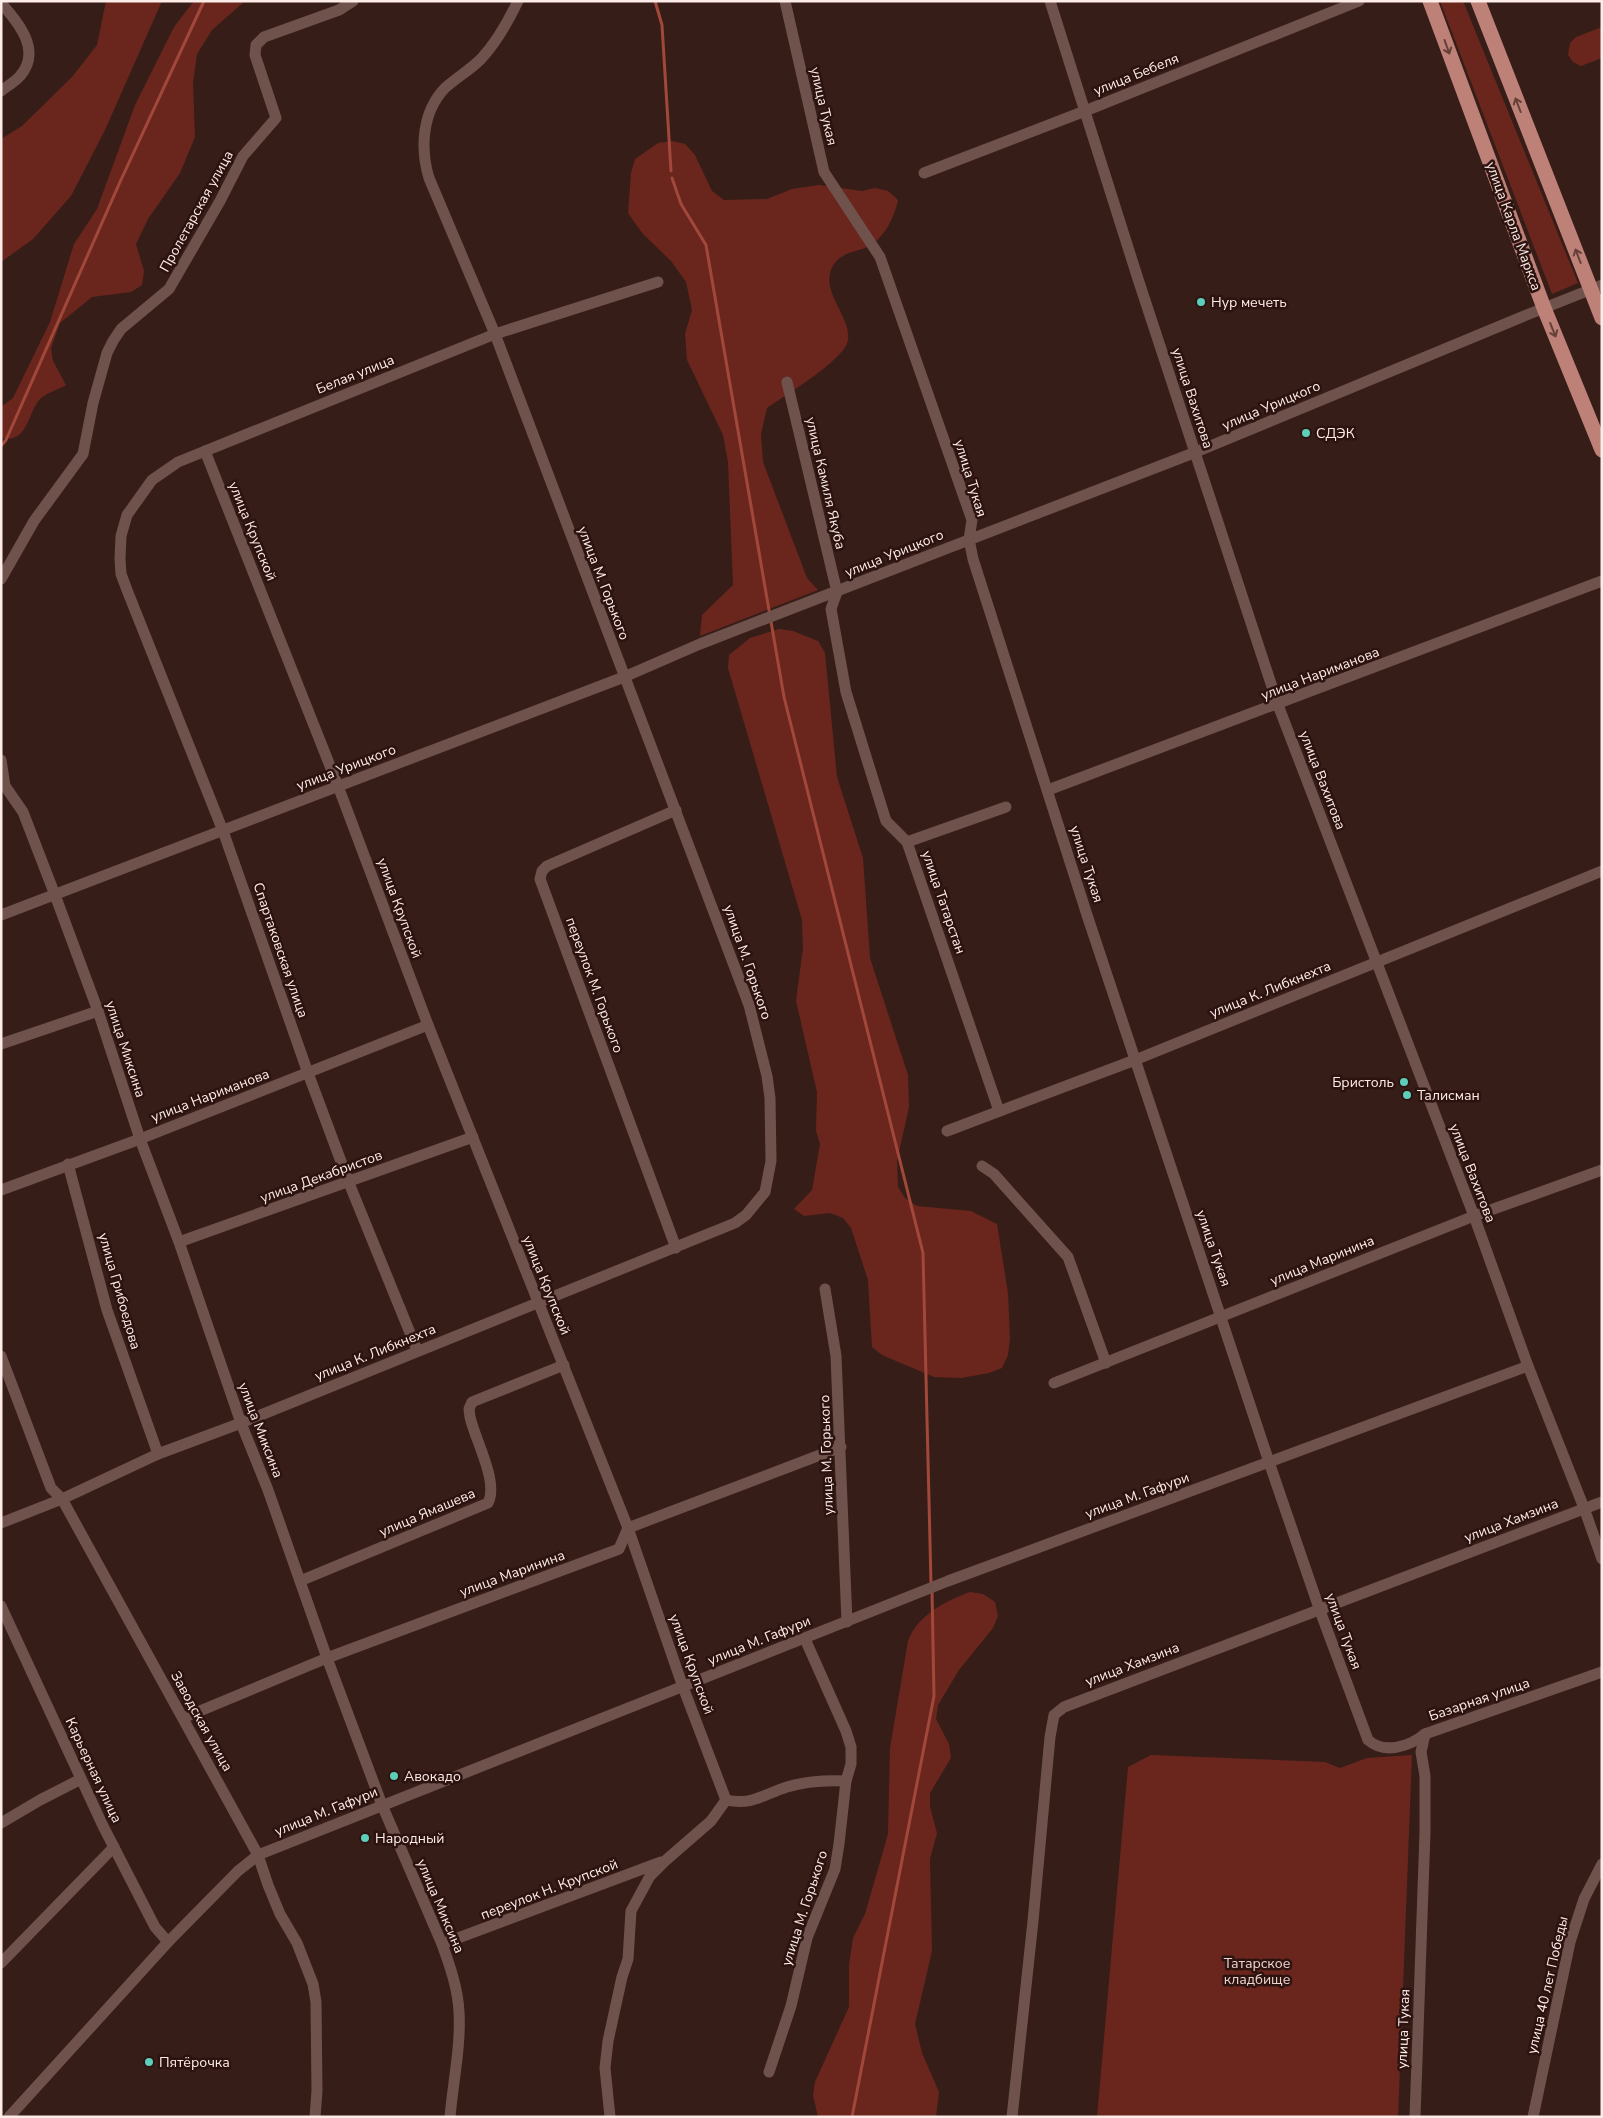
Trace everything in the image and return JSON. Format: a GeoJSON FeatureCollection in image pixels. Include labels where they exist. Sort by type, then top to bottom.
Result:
{"type":"FeatureCollection","features":[{"type":"Feature","properties":{"kind":"main road","name":"улица Карла Маркса"},"geometry":{"type":"LineString","coordinates":[[1430,1],[1544,308],[1602,450]]}},
{"type":"Feature","properties":{"kind":"main road"},"geometry":{"type":"LineString","coordinates":[[1478,1],[1596,287],[1602,318]]}},
{"type":"Feature","properties":{"kind":"street","name":"Пролетарская улица"},"geometry":{"type":"LineString","coordinates":[[1,579],[34,521],[83,454],[93,403],[107,353],[113,341],[121,329],[169,289],[220,201],[243,156],[276,118],[255,56],[256,45],[264,37],[339,10],[353,1]]}},
{"type":"Feature","properties":{"kind":"street","name":"улица М. Горького"},"geometry":{"type":"LineString","coordinates":[[518,1],[497,39],[480,60],[444,90],[435,103],[424,135],[424,164],[495,334],[749,1005],[768,1076],[770,1098],[771,1161],[767,1185],[756,1205]]}},
{"type":"Feature","properties":{"kind":"street","name":"улица Тукая"},"geometry":{"type":"LineString","coordinates":[[785,1],[824,172],[880,257],[972,520],[968,539],[973,559],[1135,1060],[1319,1608],[1368,1740]]}},
{"type":"Feature","properties":{"kind":"street","name":"улица Вахитова"},"geometry":{"type":"LineString","coordinates":[[1050,1],[1278,705],[1474,1216],[1528,1366],[1602,1559]]}},
{"type":"Feature","properties":{"kind":"street","name":"улица Бебеля"},"geometry":{"type":"LineString","coordinates":[[924,173],[1085,111],[1359,1]]}},
{"type":"Feature","properties":{"kind":"street"},"geometry":{"type":"LineString","coordinates":[[1,3],[23,32],[28,42],[30,57],[20,77],[1,91]]}},
{"type":"Feature","properties":{"kind":"street","name":"Белая улица"},"geometry":{"type":"LineString","coordinates":[[120,559],[121,536],[127,515],[152,480],[178,462],[495,334],[658,282]]}},
{"type":"Feature","properties":{"kind":"street","name":"улица Урицкого"},"geometry":{"type":"LineString","coordinates":[[1,915],[624,676],[700,644],[837,592],[968,539],[1196,452],[1596,287]]}},
{"type":"Feature","properties":{"kind":"street","name":"улица Камиля Якуба"},"geometry":{"type":"LineString","coordinates":[[787,382],[837,592]]}},
{"type":"Feature","properties":{"kind":"street","name":"улица Крупской"},"geometry":{"type":"LineString","coordinates":[[205,451],[338,786],[428,1025],[537,1303],[564,1365],[628,1528],[683,1687],[726,1800]]}},
{"type":"Feature","properties":{"kind":"street","name":"Спартаковская улица"},"geometry":{"type":"LineString","coordinates":[[120,559],[121,574],[126,590],[223,831],[308,1073],[349,1182],[417,1350]]}},
{"type":"Feature","properties":{"kind":"street","name":"улица Нариманова"},"geometry":{"type":"LineString","coordinates":[[1048,790],[1278,705],[1602,581]]}},
{"type":"Feature","properties":{"kind":"street","name":"улица Татарстан"},"geometry":{"type":"LineString","coordinates":[[837,592],[831,609],[846,692],[886,822],[907,842],[999,1111]]}},
{"type":"Feature","properties":{"kind":"street","name":"улица Миксина"},"geometry":{"type":"LineString","coordinates":[[1,760],[3,785],[23,812],[55,895],[98,1011],[140,1139],[179,1242],[241,1423],[327,1658],[382,1805],[442,1944],[456,1991],[459,2011],[459,2031],[450,2117]]}},
{"type":"Feature","properties":{"kind":"street"},"geometry":{"type":"LineString","coordinates":[[907,842],[1006,807]]}},
{"type":"Feature","properties":{"kind":"street","name":"переулок М. Горького"},"geometry":{"type":"LineString","coordinates":[[676,810],[547,866],[542,871],[540,879],[676,1248]]}},
{"type":"Feature","properties":{"kind":"street","name":"улица К. Либкнехта"},"geometry":{"type":"LineString","coordinates":[[948,1131],[1135,1060],[1602,872]]}},
{"type":"Feature","properties":{"kind":"street"},"geometry":{"type":"LineString","coordinates":[[1,1044],[98,1011]]}},
{"type":"Feature","properties":{"kind":"street","name":"улица Нариманова"},"geometry":{"type":"LineString","coordinates":[[1,1190],[140,1139],[428,1025]]}},
{"type":"Feature","properties":{"kind":"street","name":"улица Декабристов"},"geometry":{"type":"LineString","coordinates":[[179,1242],[473,1137]]}},
{"type":"Feature","properties":{"kind":"street","name":"улица Грибоедова"},"geometry":{"type":"LineString","coordinates":[[68,1164],[107,1310],[158,1454]]}},
{"type":"Feature","properties":{"kind":"street"},"geometry":{"type":"LineString","coordinates":[[982,1166],[994,1174],[1068,1257],[1106,1363]]}},
{"type":"Feature","properties":{"kind":"street","name":"улица Маринина"},"geometry":{"type":"LineString","coordinates":[[1054,1383],[1474,1216],[1602,1170]]}},
{"type":"Feature","properties":{"kind":"street","name":"улица К. Либкнехта"},"geometry":{"type":"LineString","coordinates":[[1,1523],[62,1498],[158,1454],[241,1423],[417,1350],[676,1248],[735,1223],[756,1205]]}},
{"type":"Feature","properties":{"kind":"street","name":"улица М. Горького"},"geometry":{"type":"LineString","coordinates":[[825,1289],[836,1356],[847,1622]]}},
{"type":"Feature","properties":{"kind":"street","name":"Заводская улица"},"geometry":{"type":"LineString","coordinates":[[1,1356],[50,1488],[62,1498],[258,1855],[268,1885],[307,1966],[314,1984],[316,2002],[317,2091],[314,2117]]}},
{"type":"Feature","properties":{"kind":"street","name":"улица Ямашева"},"geometry":{"type":"LineString","coordinates":[[300,1581],[488,1503],[492,1495],[491,1484],[472,1426],[469,1409],[472,1402],[564,1365]]}},
{"type":"Feature","properties":{"kind":"street","name":"улица М. Гафури"},"geometry":{"type":"LineString","coordinates":[[9,2117],[168,1942],[238,1871],[258,1855],[948,1581],[1528,1366]]}},
{"type":"Feature","properties":{"kind":"street"},"geometry":{"type":"LineString","coordinates":[[628,1528],[841,1447]]}},
{"type":"Feature","properties":{"kind":"street","name":"улица Хамзина"},"geometry":{"type":"LineString","coordinates":[[1012,2117],[1054,1715],[1064,1707],[1319,1608],[1602,1502]]}},
{"type":"Feature","properties":{"kind":"street","name":"улица Маринина"},"geometry":{"type":"LineString","coordinates":[[184,1718],[327,1658],[619,1549],[628,1528]]}},
{"type":"Feature","properties":{"kind":"street","name":"Карьерная улица"},"geometry":{"type":"LineString","coordinates":[[1,1606],[114,1847],[155,1927],[168,1942]]}},
{"type":"Feature","properties":{"kind":"street","name":"улица М. Горького"},"geometry":{"type":"LineString","coordinates":[[769,2072],[791,2006],[808,1938],[835,1869],[840,1844],[846,1781],[851,1764],[851,1747],[846,1731],[805,1638]]}},
{"type":"Feature","properties":{"kind":"street","name":"Базарная улица"},"geometry":{"type":"LineString","coordinates":[[1368,1740],[1375,1746],[1384,1748],[1415,1742],[1425,1734],[1602,1672]]}},
{"type":"Feature","properties":{"kind":"street","name":"улица Тукая"},"geometry":{"type":"LineString","coordinates":[[1415,2117],[1425,1832],[1425,1776],[1421,1752],[1425,1734]]}},
{"type":"Feature","properties":{"kind":"street"},"geometry":{"type":"LineString","coordinates":[[1,1823],[81,1779]]}},
{"type":"Feature","properties":{"kind":"street"},"geometry":{"type":"LineString","coordinates":[[610,2117],[605,2068],[608,2040],[622,1977],[628,1959],[631,1911],[650,1876],[704,1828],[726,1800],[739,1803],[753,1802],[769,1793],[802,1783],[828,1780],[846,1781]]}},
{"type":"Feature","properties":{"kind":"street"},"geometry":{"type":"LineString","coordinates":[[1,1963],[114,1847]]}},
{"type":"Feature","properties":{"kind":"street","name":"переулок Н. Крупской"},"geometry":{"type":"LineString","coordinates":[[442,1944],[665,1861]]}},
{"type":"Feature","properties":{"kind":"street","name":"улица 40 лет Победы"},"geometry":{"type":"LineString","coordinates":[[1533,2117],[1570,1942],[1584,1899],[1602,1864]]}},
{"type":"Feature","properties":{"kind":"green space"},"geometry":{"type":"Polygon","coordinates":[[[106,1],[162,1],[105,130],[71,196],[33,239],[1,262],[1,139],[22,126],[72,77],[97,45],[106,1]]]}},
{"type":"Feature","properties":{"kind":"green space"},"geometry":{"type":"Polygon","coordinates":[[[194,1],[245,1],[212,30],[197,54],[193,83],[195,137],[180,173],[148,219],[136,244],[144,271],[142,285],[131,292],[92,297],[60,323],[51,348],[53,361],[66,385],[41,398],[22,432],[10,439],[1,438],[1,407],[13,398],[50,322],[74,244],[97,209],[135,105],[174,27],[194,1]]]}},
{"type":"Feature","properties":{"kind":"green space"},"geometry":{"type":"Polygon","coordinates":[[[1440,1],[1463,1],[1578,283],[1552,294],[1440,1]]]}},
{"type":"Feature","properties":{"kind":"green space"},"geometry":{"type":"Polygon","coordinates":[[[1602,27],[1602,58],[1581,66],[1573,62],[1568,55],[1570,43],[1576,37],[1602,27]]]}},
{"type":"Feature","properties":{"kind":"green space"},"geometry":{"type":"Polygon","coordinates":[[[672,141],[685,144],[695,155],[712,191],[724,200],[767,199],[792,189],[819,185],[862,191],[875,188],[888,191],[898,200],[892,219],[881,236],[871,245],[846,254],[834,264],[830,274],[832,293],[848,331],[848,340],[845,348],[826,367],[767,408],[761,434],[763,462],[807,578],[818,590],[700,636],[702,615],[733,585],[728,462],[723,435],[687,360],[685,334],[692,310],[686,282],[671,261],[643,234],[628,213],[631,173],[635,159],[658,143],[672,141]]]}},
{"type":"Feature","properties":{"kind":"green space"},"geometry":{"type":"Polygon","coordinates":[[[779,629],[793,631],[818,641],[825,653],[837,777],[863,858],[870,958],[908,1075],[909,1107],[897,1161],[898,1187],[905,1198],[917,1206],[971,1211],[997,1224],[1008,1293],[1010,1339],[1008,1355],[1002,1368],[989,1373],[961,1378],[934,1377],[882,1355],[872,1347],[868,1280],[851,1228],[843,1218],[830,1213],[804,1216],[794,1209],[812,1190],[820,1144],[816,1131],[817,1092],[796,1001],[803,948],[802,920],[728,668],[729,655],[750,638],[779,629]]]}},
{"type":"Feature","properties":{"kind":"green space"},"geometry":{"type":"Polygon","coordinates":[[[970,1592],[983,1594],[995,1602],[998,1616],[993,1628],[959,1670],[938,1705],[936,1719],[949,1744],[951,1758],[930,1793],[930,1807],[937,1833],[930,1859],[932,1951],[915,2024],[922,2053],[939,2092],[936,2117],[818,2117],[813,2095],[815,2082],[849,2007],[849,1965],[853,1938],[865,1914],[888,1834],[890,1748],[908,1641],[918,1624],[933,1610],[970,1592]]]}},
{"type":"Feature","properties":{"kind":"green space","name":"Татарское кладбище"},"geometry":{"type":"Polygon","coordinates":[[[1151,1755],[1325,1762],[1340,1768],[1367,1758],[1412,1755],[1398,2117],[1097,2117],[1128,1767],[1151,1755]]]}},
{"type":"Feature","properties":{"kind":"waterway"},"geometry":{"type":"LineString","coordinates":[[1,446],[6,440],[120,182],[204,1]]}},
{"type":"Feature","properties":{"kind":"waterway"},"geometry":{"type":"LineString","coordinates":[[655,1],[662,25],[671,171]]}},
{"type":"Feature","properties":{"kind":"waterway"},"geometry":{"type":"LineString","coordinates":[[672,178],[681,204],[706,245],[784,697],[923,1253],[931,1584]]}},
{"type":"Feature","properties":{"kind":"waterway"},"geometry":{"type":"LineString","coordinates":[[852,2117],[934,1696],[932,1590]]}},
{"type":"Feature","properties":{"kind":"place","name":"Нур мечеть"},"geometry":{"type":"Point","coordinates":[1201,302]}},
{"type":"Feature","properties":{"kind":"place","name":"СДЭК"},"geometry":{"type":"Point","coordinates":[1306,433]}},
{"type":"Feature","properties":{"kind":"place","name":"Бристоль"},"geometry":{"type":"Point","coordinates":[1404,1082]}},
{"type":"Feature","properties":{"kind":"place","name":"Талисман"},"geometry":{"type":"Point","coordinates":[1407,1095]}},
{"type":"Feature","properties":{"kind":"place","name":"Авокадо"},"geometry":{"type":"Point","coordinates":[394,1776]}},
{"type":"Feature","properties":{"kind":"place","name":"Народный"},"geometry":{"type":"Point","coordinates":[365,1838]}},
{"type":"Feature","properties":{"kind":"place","name":"Пятёрочка"},"geometry":{"type":"Point","coordinates":[149,2062]}}]}
